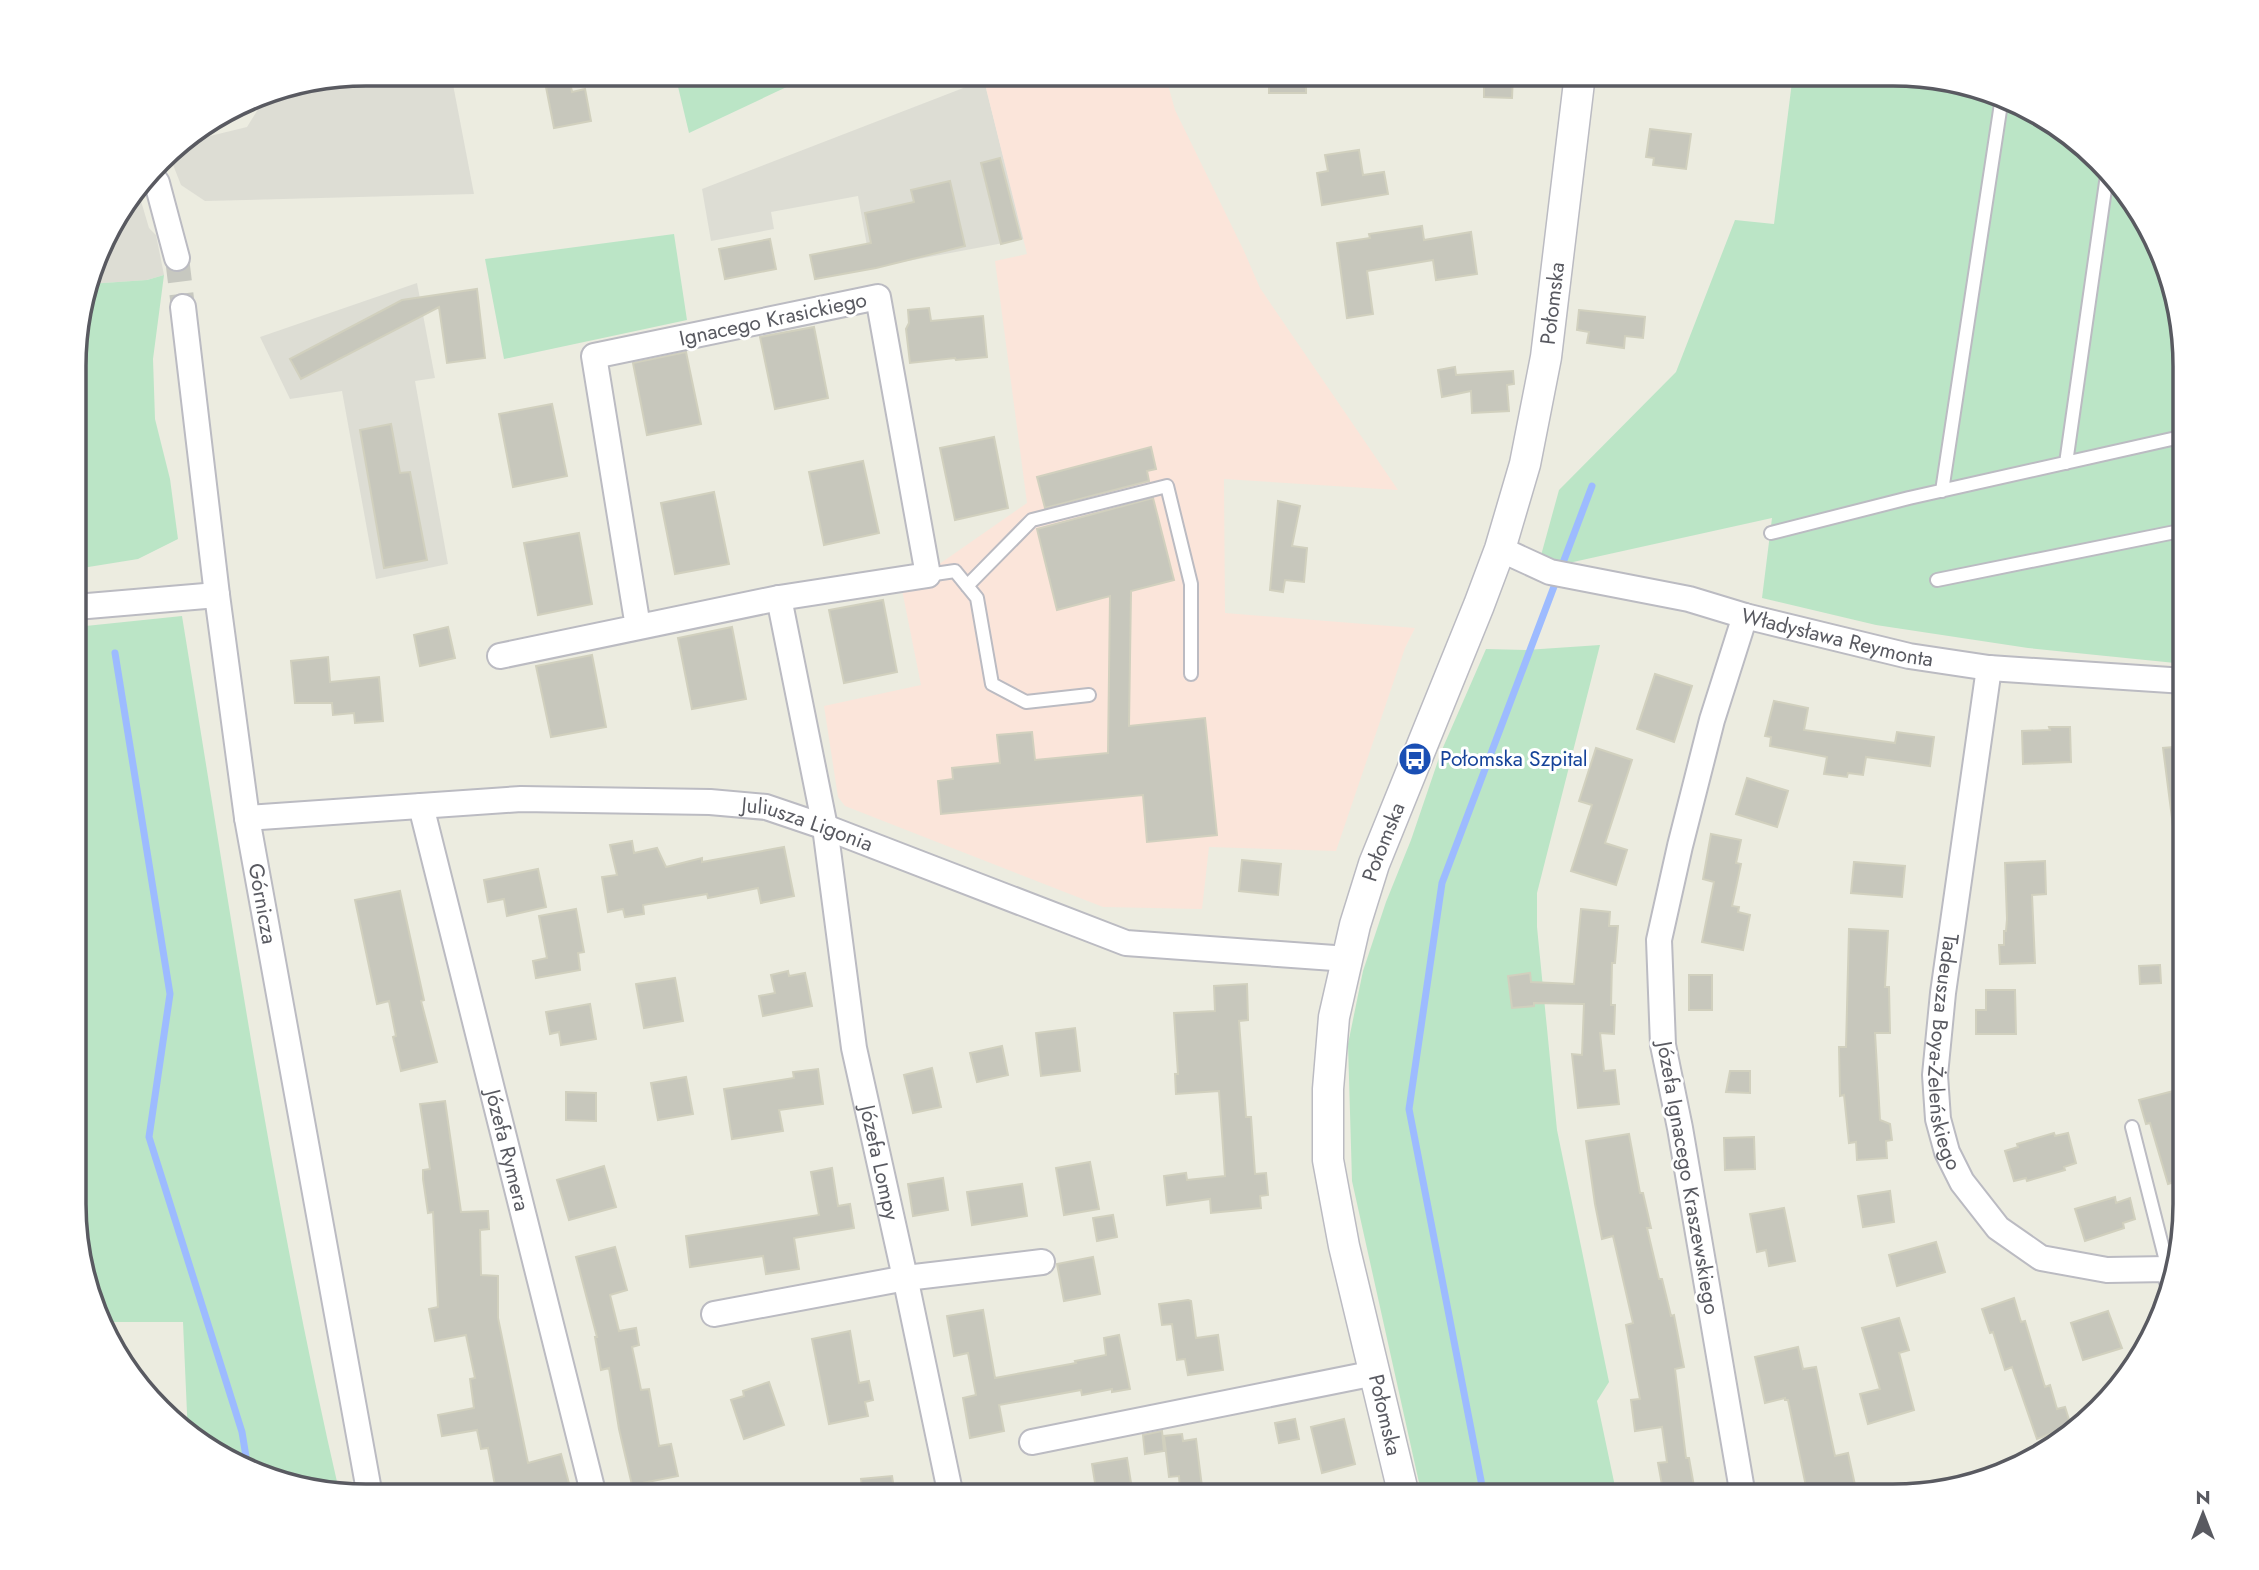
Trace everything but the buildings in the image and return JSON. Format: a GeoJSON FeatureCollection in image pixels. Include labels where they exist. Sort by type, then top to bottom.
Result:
{"type":"FeatureCollection","features":[{"type":"Feature","properties":{"kind":"street","name":"Połomska"},"geometry":{"type":"LineString","coordinates":[[1401,1484],[1343,1246],[1328,1160],[1328,1088],[1333,1029],[1348,959],[1374,864],[1500,549],[1525,464],[1546,357],[1579,86]]}},
{"type":"Feature","properties":{"kind":"street"},"geometry":{"type":"LineString","coordinates":[[156,180],[177,258]]}},
{"type":"Feature","properties":{"kind":"street","name":"Ignacego Krasickiego"},"geometry":{"type":"LineString","coordinates":[[638,627],[594,356],[878,297],[928,575]]}},
{"type":"Feature","properties":{"kind":"street","name":"Górnicza"},"geometry":{"type":"LineString","coordinates":[[183,307],[247,818],[368,1484]]}},
{"type":"Feature","properties":{"kind":"street","name":"Władysława Reymonta"},"geometry":{"type":"LineString","coordinates":[[1500,549],[1550,572],[1689,599],[1745,616],[1909,656],[1989,668],[2173,680]]}},
{"type":"Feature","properties":{"kind":"street"},"geometry":{"type":"LineString","coordinates":[[500,656],[779,597],[928,575]]}},
{"type":"Feature","properties":{"kind":"street"},"geometry":{"type":"LineString","coordinates":[[86,606],[217,595]]}},
{"type":"Feature","properties":{"kind":"street"},"geometry":{"type":"LineString","coordinates":[[779,597],[825,827]]}},
{"type":"Feature","properties":{"kind":"street","name":"Józefa Ignacego Kraszewskiego"},"geometry":{"type":"LineString","coordinates":[[1741,1484],[1680,1128],[1662,1045],[1659,940],[1709,733],[1745,616]]}},
{"type":"Feature","properties":{"kind":"street","name":"Tadeusza Boya-Żeleńskiego"},"geometry":{"type":"LineString","coordinates":[[1989,668],[1943,993],[1935,1075],[1938,1119],[1947,1152],[1962,1182],[1998,1228],[2041,1258],[2107,1270],[2165,1273]]}},
{"type":"Feature","properties":{"kind":"street","name":"Juliusza Ligonia"},"geometry":{"type":"LineString","coordinates":[[247,818],[521,799],[710,802],[766,807],[825,827],[1126,943],[1348,959]]}},
{"type":"Feature","properties":{"kind":"street","name":"Józefa Rymera"},"geometry":{"type":"LineString","coordinates":[[421,806],[591,1484]]}},
{"type":"Feature","properties":{"kind":"street","name":"Józefa Lompy"},"geometry":{"type":"LineString","coordinates":[[825,827],[854,1048],[906,1278],[948,1484]]}},
{"type":"Feature","properties":{"kind":"street"},"geometry":{"type":"LineString","coordinates":[[715,1314],[906,1278],[1042,1262]]}},
{"type":"Feature","properties":{"kind":"street"},"geometry":{"type":"LineString","coordinates":[[1031,1442],[1375,1373]]}},
{"type":"Feature","properties":{"kind":"lane"},"geometry":{"type":"LineString","coordinates":[[1942,491],[2001,107]]}},
{"type":"Feature","properties":{"kind":"lane"},"geometry":{"type":"LineString","coordinates":[[2066,463],[2106,183]]}},
{"type":"Feature","properties":{"kind":"lane"},"geometry":{"type":"LineString","coordinates":[[1771,533],[2173,439]]}},
{"type":"Feature","properties":{"kind":"lane"},"geometry":{"type":"LineString","coordinates":[[967,586],[1032,520],[1167,486],[1191,584],[1191,674]]}},
{"type":"Feature","properties":{"kind":"lane"},"geometry":{"type":"LineString","coordinates":[[1937,580],[2173,533]]}},
{"type":"Feature","properties":{"kind":"lane"},"geometry":{"type":"LineString","coordinates":[[928,575],[955,572],[977,598],[992,684],[1026,702],[1089,695]]}},
{"type":"Feature","properties":{"kind":"lane"},"geometry":{"type":"LineString","coordinates":[[2132,1127],[2168,1257]]}},
{"type":"Feature","properties":{"kind":"shaded area"},"geometry":{"type":"Polygon","coordinates":[[[347,86],[453,86],[474,194],[205,201],[181,185],[173,163],[181,155],[204,137],[247,127],[260,106],[311,91],[347,86]]]}},
{"type":"Feature","properties":{"kind":"shaded area"},"geometry":{"type":"Polygon","coordinates":[[[968,86],[986,86],[1024,239],[871,268],[858,196],[771,212],[774,229],[711,241],[702,189],[968,86]]]}},
{"type":"Feature","properties":{"kind":"shaded area"},"geometry":{"type":"Polygon","coordinates":[[[985,86],[1168,86],[1175,110],[1260,288],[1398,490],[1224,479],[1225,613],[1415,628],[1405,648],[1336,851],[1209,847],[1202,909],[1103,907],[845,806],[838,797],[824,706],[921,685],[902,590],[1027,503],[995,261],[1027,254],[985,86]]]}},
{"type":"Feature","properties":{"kind":"shaded area"},"geometry":{"type":"Polygon","coordinates":[[[141,200],[149,228],[156,235],[164,275],[147,280],[98,283],[123,226],[141,200]]]}},
{"type":"Feature","properties":{"kind":"shaded area"},"geometry":{"type":"Polygon","coordinates":[[[417,283],[435,378],[415,381],[448,564],[376,579],[342,391],[290,399],[260,337],[417,283]]]}},
{"type":"Feature","properties":{"kind":"green space"},"geometry":{"type":"Polygon","coordinates":[[[678,86],[789,86],[689,133],[678,86]]]}},
{"type":"Feature","properties":{"kind":"green space"},"geometry":{"type":"Polygon","coordinates":[[[1791,86],[1912,86],[1966,95],[2001,107],[2033,123],[2078,155],[2104,181],[2136,226],[2152,258],[2164,293],[2171,329],[2173,663],[2028,648],[1876,625],[1762,598],[1772,518],[1537,570],[1559,490],[1676,372],[1735,220],[1774,224],[1791,86]]]}},
{"type":"Feature","properties":{"kind":"green space"},"geometry":{"type":"Polygon","coordinates":[[[674,234],[687,320],[504,359],[485,259],[674,234]]]}},
{"type":"Feature","properties":{"kind":"green space"},"geometry":{"type":"Polygon","coordinates":[[[164,275],[153,359],[155,419],[170,479],[178,539],[138,559],[86,567],[86,347],[91,311],[98,283],[147,280],[164,275]]]}},
{"type":"Feature","properties":{"kind":"green space"},"geometry":{"type":"Polygon","coordinates":[[[182,616],[273,1167],[337,1483],[293,1475],[258,1463],[226,1447],[187,1420],[183,1322],[112,1322],[95,1277],[86,1223],[86,626],[182,616]]]}},
{"type":"Feature","properties":{"kind":"green space"},"geometry":{"type":"Polygon","coordinates":[[[1600,645],[1537,893],[1537,927],[1557,1130],[1609,1382],[1597,1401],[1614,1484],[1419,1484],[1352,1181],[1348,1044],[1363,971],[1386,902],[1411,840],[1441,752],[1486,649],[1526,650],[1600,645]]]}},
{"type":"Feature","properties":{"kind":"waterway"},"geometry":{"type":"LineString","coordinates":[[1482,1484],[1409,1109],[1442,883],[1592,486]]}},
{"type":"Feature","properties":{"kind":"waterway"},"geometry":{"type":"LineString","coordinates":[[115,653],[170,994],[149,1137],[242,1432],[246,1457]]}},
{"type":"Feature","properties":{"kind":"tunnel"},"geometry":{"type":"LineString","coordinates":[[177,258],[183,307]]}},
{"type":"Feature","properties":{"kind":"place","name":"Połomska Szpital"},"geometry":{"type":"Point","coordinates":[1415,759]}}]}
